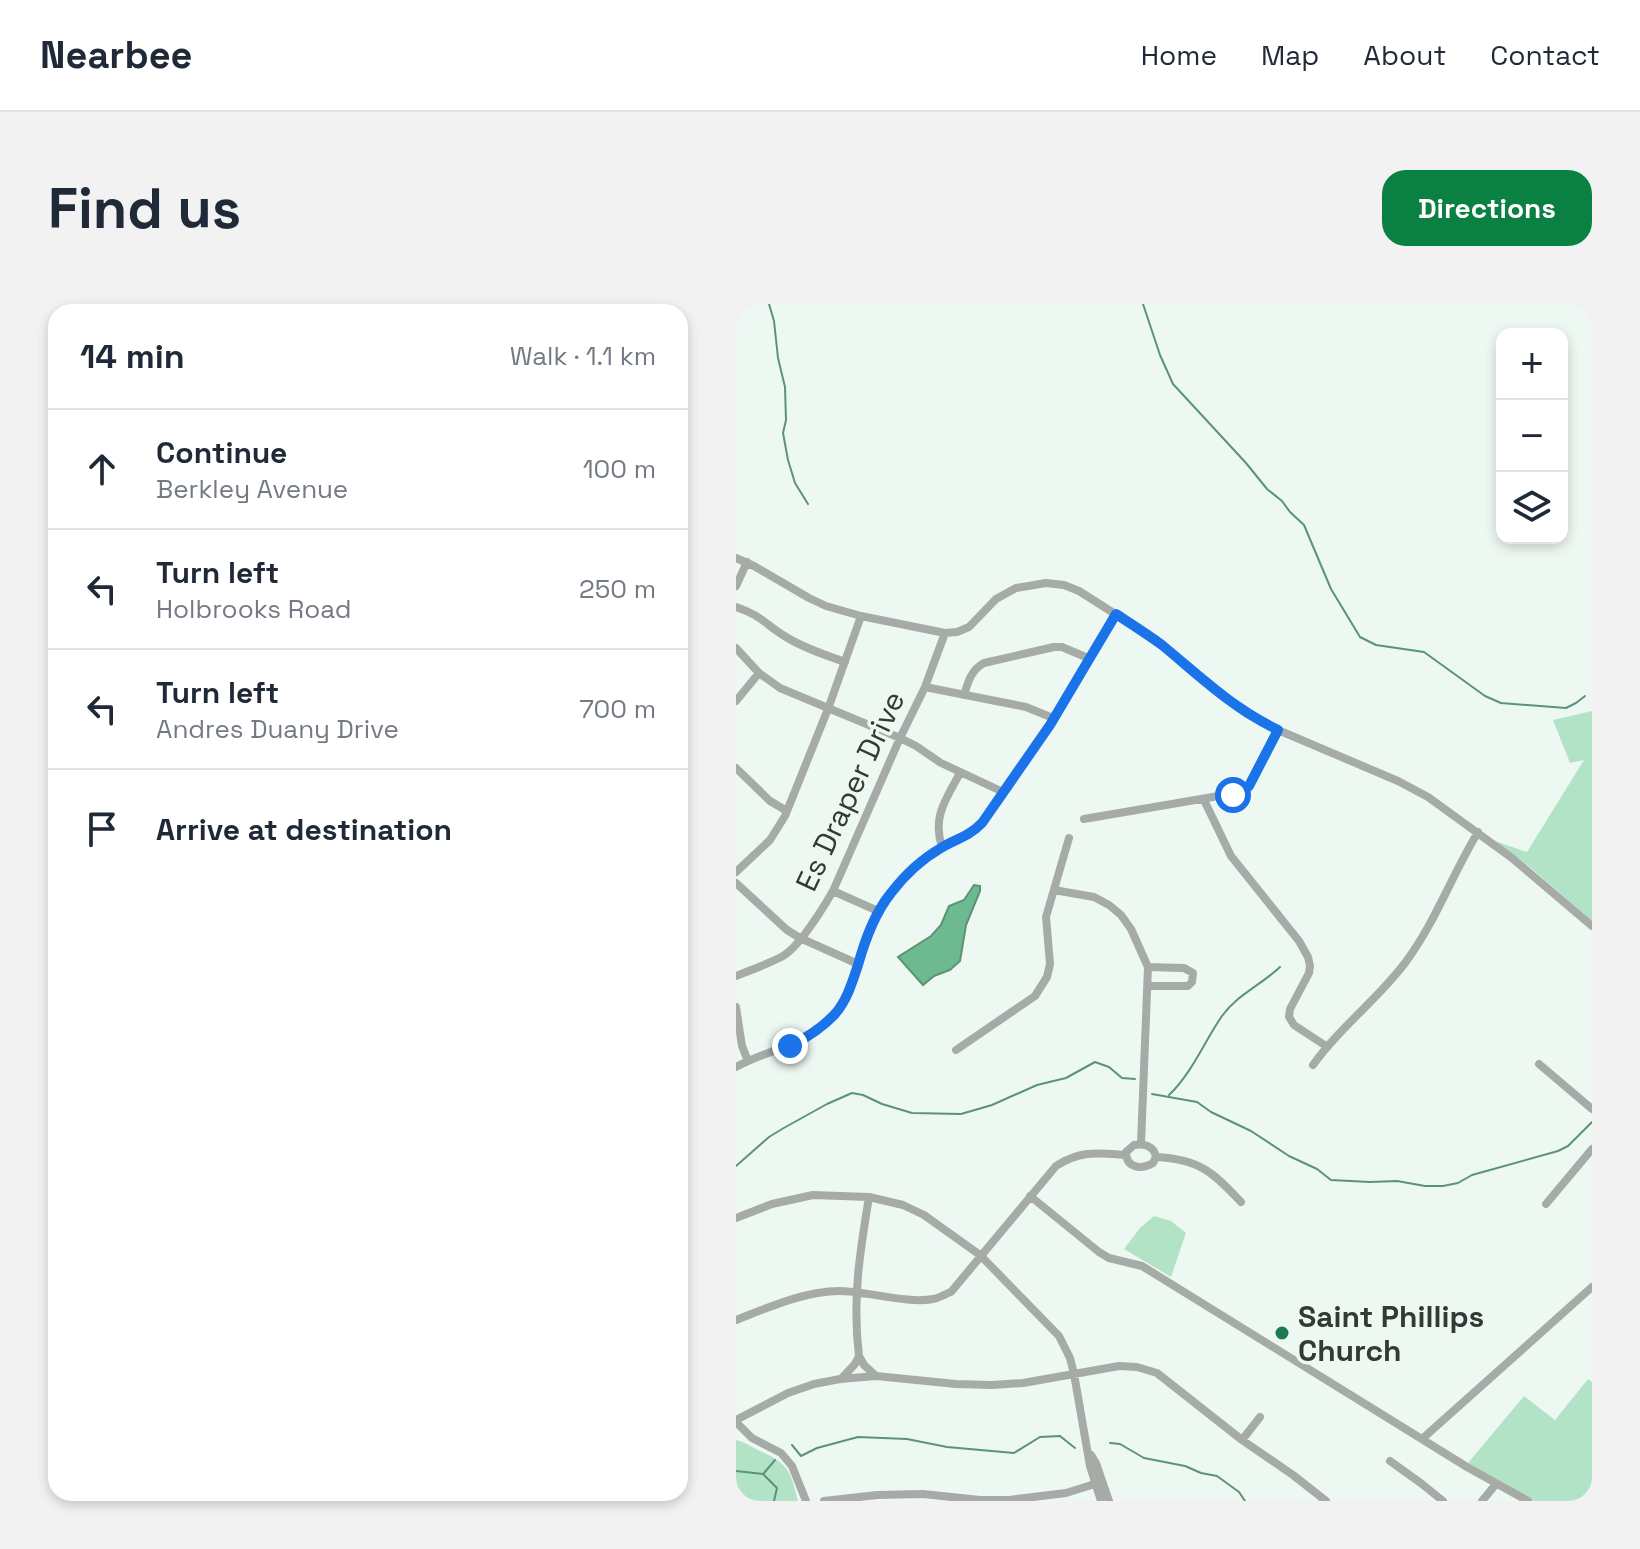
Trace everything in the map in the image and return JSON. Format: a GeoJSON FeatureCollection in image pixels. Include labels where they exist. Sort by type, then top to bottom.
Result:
{"type":"FeatureCollection","features":[{"type":"Feature","properties":{"kind":"street"},"geometry":{"type":"LineString","coordinates":[[736,558],[817,602],[861,616],[945,633],[969,627],[991,603],[1016,588],[1035,584],[1071,587],[1164,647],[1247,714],[1416,789],[1478,832],[1592,926]]}},
{"type":"Feature","properties":{"kind":"street"},"geometry":{"type":"LineString","coordinates":[[736,586],[747,562]]}},
{"type":"Feature","properties":{"kind":"street"},"geometry":{"type":"LineString","coordinates":[[736,607],[763,619],[782,635],[808,649],[845,662]]}},
{"type":"Feature","properties":{"kind":"street"},"geometry":{"type":"LineString","coordinates":[[736,1067],[809,1036],[842,1005],[878,911],[907,875],[942,847],[972,833],[982,823],[1063,704],[1116,614]]}},
{"type":"Feature","properties":{"kind":"street","name":"Es Draper Drive"},"geometry":{"type":"LineString","coordinates":[[736,872],[770,840],[787,811],[861,616]]}},
{"type":"Feature","properties":{"kind":"street","name":"Es Draper Drive"},"geometry":{"type":"LineString","coordinates":[[736,976],[791,950],[833,891],[925,687],[945,633]]}},
{"type":"Feature","properties":{"kind":"street"},"geometry":{"type":"LineString","coordinates":[[964,695],[972,673],[984,663],[1054,647],[1062,647],[1088,658]]}},
{"type":"Feature","properties":{"kind":"street"},"geometry":{"type":"LineString","coordinates":[[736,648],[759,673],[780,688],[900,738],[960,773],[1003,792]]}},
{"type":"Feature","properties":{"kind":"street"},"geometry":{"type":"LineString","coordinates":[[736,701],[759,673]]}},
{"type":"Feature","properties":{"kind":"street"},"geometry":{"type":"LineString","coordinates":[[925,687],[1026,707],[1053,718]]}},
{"type":"Feature","properties":{"kind":"street"},"geometry":{"type":"LineString","coordinates":[[1084,819],[1237,794],[1247,788],[1278,730]]}},
{"type":"Feature","properties":{"kind":"street"},"geometry":{"type":"LineString","coordinates":[[736,768],[770,801],[787,811]]}},
{"type":"Feature","properties":{"kind":"street"},"geometry":{"type":"LineString","coordinates":[[942,847],[937,832],[939,818],[960,773]]}},
{"type":"Feature","properties":{"kind":"street"},"geometry":{"type":"LineString","coordinates":[[1204,800],[1231,856],[1299,941],[1308,957],[1309,973],[1290,1009],[1289,1017],[1294,1025],[1326,1046]]}},
{"type":"Feature","properties":{"kind":"street"},"geometry":{"type":"LineString","coordinates":[[1313,1065],[1326,1046],[1404,965],[1423,936],[1478,832]]}},
{"type":"Feature","properties":{"kind":"street"},"geometry":{"type":"LineString","coordinates":[[956,1050],[1039,992],[1047,977],[1050,964],[1046,917],[1069,838]]}},
{"type":"Feature","properties":{"kind":"street"},"geometry":{"type":"LineString","coordinates":[[736,883],[800,938],[858,964]]}},
{"type":"Feature","properties":{"kind":"street"},"geometry":{"type":"LineString","coordinates":[[1054,890],[1094,897],[1109,905],[1131,929],[1148,967],[1141,1144]]}},
{"type":"Feature","properties":{"kind":"street"},"geometry":{"type":"LineString","coordinates":[[833,891],[878,911]]}},
{"type":"Feature","properties":{"kind":"street"},"geometry":{"type":"LineString","coordinates":[[1148,967],[1184,968],[1193,973],[1188,986],[1149,986]]}},
{"type":"Feature","properties":{"kind":"street"},"geometry":{"type":"LineString","coordinates":[[736,1007],[742,1046],[748,1061]]}},
{"type":"Feature","properties":{"kind":"street"},"geometry":{"type":"LineString","coordinates":[[1539,1064],[1592,1109]]}},
{"type":"Feature","properties":{"kind":"street"},"geometry":{"type":"LineString","coordinates":[[1125,1155],[1130,1146],[1141,1144],[1152,1149],[1156,1157]]}},
{"type":"Feature","properties":{"kind":"street"},"geometry":{"type":"LineString","coordinates":[[1546,1204],[1592,1149]]}},
{"type":"Feature","properties":{"kind":"street"},"geometry":{"type":"LineString","coordinates":[[736,1320],[824,1292],[918,1300],[934,1299],[951,1292],[1056,1166],[1069,1158],[1090,1153],[1125,1155]]}},
{"type":"Feature","properties":{"kind":"street"},"geometry":{"type":"LineString","coordinates":[[1125,1155],[1131,1165],[1141,1167],[1153,1163],[1156,1157]]}},
{"type":"Feature","properties":{"kind":"street"},"geometry":{"type":"LineString","coordinates":[[1156,1157],[1194,1163],[1220,1180],[1241,1202]]}},
{"type":"Feature","properties":{"kind":"street"},"geometry":{"type":"LineString","coordinates":[[736,1218],[772,1204],[813,1195],[869,1197],[903,1205],[924,1215],[980,1255],[1059,1336],[1070,1358],[1101,1501]]}},
{"type":"Feature","properties":{"kind":"street"},"geometry":{"type":"LineString","coordinates":[[1030,1196],[1099,1252],[1151,1271],[1528,1501]]}},
{"type":"Feature","properties":{"kind":"street"},"geometry":{"type":"LineString","coordinates":[[869,1197],[855,1293],[856,1336],[859,1356],[876,1376]]}},
{"type":"Feature","properties":{"kind":"street"},"geometry":{"type":"LineString","coordinates":[[1422,1439],[1592,1287]]}},
{"type":"Feature","properties":{"kind":"street"},"geometry":{"type":"LineString","coordinates":[[840,1379],[859,1356]]}},
{"type":"Feature","properties":{"kind":"street"},"geometry":{"type":"LineString","coordinates":[[752,1438],[736,1421],[788,1393],[840,1379],[876,1376],[992,1385],[1023,1383],[1119,1366],[1137,1367],[1157,1373],[1326,1501]]}},
{"type":"Feature","properties":{"kind":"street"},"geometry":{"type":"LineString","coordinates":[[1242,1440],[1260,1417]]}},
{"type":"Feature","properties":{"kind":"street"},"geometry":{"type":"LineString","coordinates":[[736,1434],[752,1438],[781,1453],[792,1466],[806,1501]]}},
{"type":"Feature","properties":{"kind":"street"},"geometry":{"type":"LineString","coordinates":[[1390,1461],[1443,1501]]}},
{"type":"Feature","properties":{"kind":"street"},"geometry":{"type":"LineString","coordinates":[[824,1501],[923,1494],[1009,1500],[1066,1493],[1098,1483]]}},
{"type":"Feature","properties":{"kind":"street"},"geometry":{"type":"LineString","coordinates":[[1098,1483],[1109,1501]]}},
{"type":"Feature","properties":{"kind":"street"},"geometry":{"type":"LineString","coordinates":[[1482,1501],[1496,1484]]}},
{"type":"Feature","properties":{"kind":"shaded area"},"geometry":{"type":"Polygon","coordinates":[[[1592,711],[1592,921],[1495,841],[1527,852],[1584,760],[1570,763],[1553,720],[1592,711]]]}},
{"type":"Feature","properties":{"kind":"shaded area"},"geometry":{"type":"Polygon","coordinates":[[[974,885],[980,886],[980,891],[966,925],[960,961],[923,985],[898,957],[931,936],[941,925],[949,906],[964,900],[974,885]]]}},
{"type":"Feature","properties":{"kind":"shaded area"},"geometry":{"type":"Polygon","coordinates":[[[1154,1216],[1171,1221],[1186,1233],[1171,1277],[1124,1249],[1154,1216]]]}},
{"type":"Feature","properties":{"kind":"shaded area"},"geometry":{"type":"Polygon","coordinates":[[[1588,1379],[1592,1382],[1592,1501],[1534,1501],[1468,1463],[1524,1396],[1555,1420],[1588,1379]]]}},
{"type":"Feature","properties":{"kind":"shaded area"},"geometry":{"type":"Polygon","coordinates":[[[736,1440],[782,1464],[790,1476],[798,1501],[744,1501],[736,1495],[736,1440]]]}},
{"type":"Feature","properties":{"kind":"waterway"},"geometry":{"type":"LineString","coordinates":[[769,304],[785,387],[786,420],[783,433],[788,460],[795,483],[808,504]]}},
{"type":"Feature","properties":{"kind":"waterway"},"geometry":{"type":"LineString","coordinates":[[1143,304],[1173,384],[1267,489],[1304,525],[1331,589],[1360,637],[1376,645],[1424,652],[1485,696],[1501,703],[1566,708],[1585,696]]}},
{"type":"Feature","properties":{"kind":"waterway"},"geometry":{"type":"LineString","coordinates":[[1169,1095],[1228,1008],[1280,967]]}},
{"type":"Feature","properties":{"kind":"waterway"},"geometry":{"type":"LineString","coordinates":[[736,1166],[769,1137],[852,1093],[912,1113],[961,1114],[992,1105],[1037,1085],[1066,1078],[1095,1062],[1109,1067],[1122,1078],[1135,1079]]}},
{"type":"Feature","properties":{"kind":"waterway"},"geometry":{"type":"LineString","coordinates":[[1152,1094],[1197,1102],[1317,1169],[1331,1180],[1397,1181],[1425,1186],[1458,1183],[1472,1175],[1558,1151],[1568,1146],[1592,1122]]}},
{"type":"Feature","properties":{"kind":"waterway"},"geometry":{"type":"LineString","coordinates":[[792,1445],[801,1456],[817,1448],[858,1437],[907,1439],[947,1447],[1014,1453],[1040,1437],[1060,1436],[1075,1448]]}},
{"type":"Feature","properties":{"kind":"waterway"},"geometry":{"type":"LineString","coordinates":[[1110,1443],[1120,1444],[1144,1458],[1217,1476],[1239,1492],[1245,1501]]}},
{"type":"Feature","properties":{"kind":"waterway"},"geometry":{"type":"LineString","coordinates":[[764,1473],[775,1460]]}},
{"type":"Feature","properties":{"kind":"waterway"},"geometry":{"type":"LineString","coordinates":[[736,1471],[763,1474],[777,1488],[774,1501]]}},
{"type":"Feature","properties":{"kind":"place","name":"Saint Phillips Church"},"geometry":{"type":"Point","coordinates":[1282,1333]}},
{"type":"Feature","properties":{"kind":"route"},"geometry":{"type":"LineString","coordinates":[[790,1046],[827,1022],[842,1005],[878,911],[893,890],[923,861],[942,847],[972,833],[982,823],[1050,725],[1116,614],[1153,638],[1231,703],[1278,730],[1249,786],[1233,795]]}}]}
